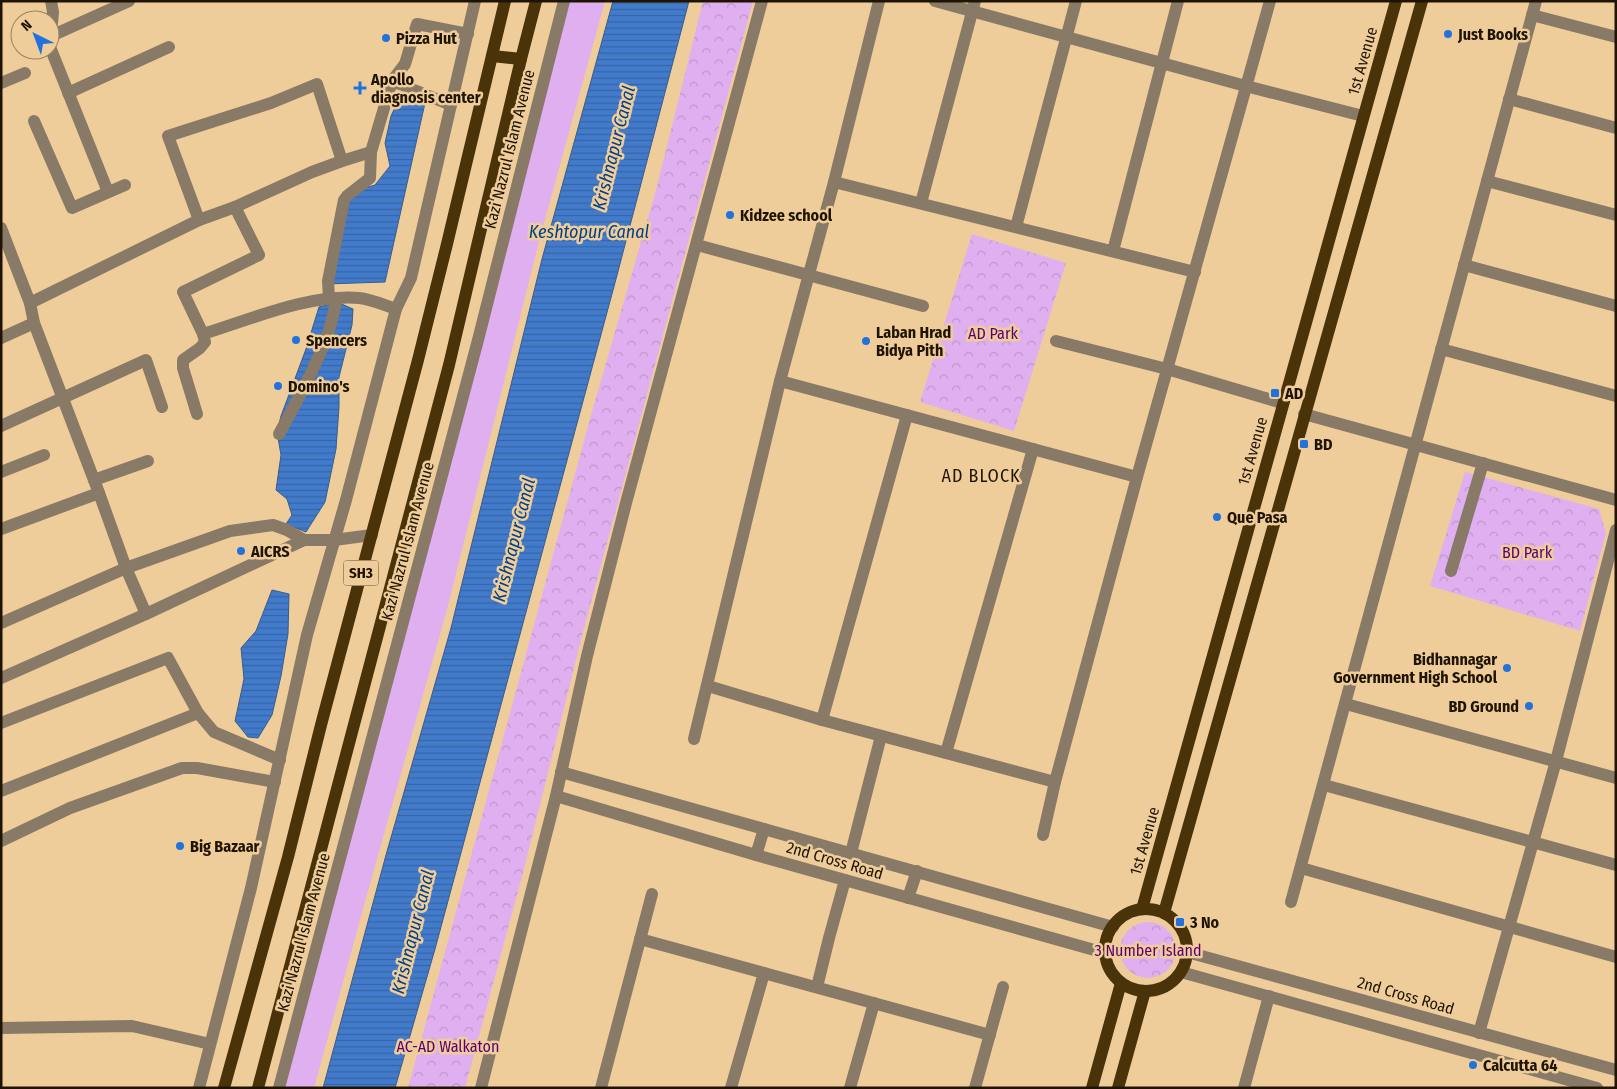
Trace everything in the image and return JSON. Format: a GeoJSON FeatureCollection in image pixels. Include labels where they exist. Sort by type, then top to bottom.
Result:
{"type":"FeatureCollection","features":[{"type":"Feature","properties":{"kind":"main road","name":"Kazi Nazrul Islam Avenue"},"geometry":{"type":"LineString","coordinates":[[224,1088],[288,857],[445,254],[506,1]]}},
{"type":"Feature","properties":{"kind":"main road","name":"Kazi Nazrul Islam Avenue"},"geometry":{"type":"LineString","coordinates":[[258,1088],[449,365],[520,59],[536,1]]}},
{"type":"Feature","properties":{"kind":"main road","name":"1st Avenue"},"geometry":{"type":"LineString","coordinates":[[1142,909],[1396,1]]}},
{"type":"Feature","properties":{"kind":"main road"},"geometry":{"type":"LineString","coordinates":[[1164,913],[1422,1]]}},
{"type":"Feature","properties":{"kind":"main road"},"geometry":{"type":"LineString","coordinates":[[492,56],[520,59]]}},
{"type":"Feature","properties":{"kind":"main road"},"geometry":{"type":"LineString","coordinates":[[1142,909],[1164,913],[1176,922],[1185,936],[1187,952],[1181,972],[1166,986],[1156,990],[1137,990],[1121,983],[1110,970],[1106,953],[1106,944],[1113,927],[1125,915],[1142,909]]}},
{"type":"Feature","properties":{"kind":"main road"},"geometry":{"type":"LineString","coordinates":[[1092,1088],[1121,983]]}},
{"type":"Feature","properties":{"kind":"main road"},"geometry":{"type":"LineString","coordinates":[[1118,1088],[1146,991]]}},
{"type":"Feature","properties":{"kind":"street"},"geometry":{"type":"LineString","coordinates":[[60,37],[128,1]]}},
{"type":"Feature","properties":{"kind":"street"},"geometry":{"type":"LineString","coordinates":[[199,1088],[251,888],[307,635],[346,500],[396,309],[411,278],[475,1]]}},
{"type":"Feature","properties":{"kind":"street","name":"Kazi Nazrul Islam Avenue"},"geometry":{"type":"LineString","coordinates":[[279,1088],[478,340],[564,1]]}},
{"type":"Feature","properties":{"kind":"street"},"geometry":{"type":"LineString","coordinates":[[481,1088],[556,796],[626,503],[762,1]]}},
{"type":"Feature","properties":{"kind":"street"},"geometry":{"type":"LineString","coordinates":[[694,739],[780,381],[834,182],[879,1]]}},
{"type":"Feature","properties":{"kind":"street"},"geometry":{"type":"LineString","coordinates":[[935,1],[973,6],[1066,37],[1364,116]]}},
{"type":"Feature","properties":{"kind":"street"},"geometry":{"type":"LineString","coordinates":[[1016,227],[1076,1]]}},
{"type":"Feature","properties":{"kind":"street"},"geometry":{"type":"LineString","coordinates":[[1113,252],[1178,1]]}},
{"type":"Feature","properties":{"kind":"street"},"geometry":{"type":"LineString","coordinates":[[1043,835],[1055,782],[1137,477],[1270,1]]}},
{"type":"Feature","properties":{"kind":"street"},"geometry":{"type":"LineString","coordinates":[[1291,902],[1536,1]]}},
{"type":"Feature","properties":{"kind":"street"},"geometry":{"type":"LineString","coordinates":[[921,203],[973,6]]}},
{"type":"Feature","properties":{"kind":"street"},"geometry":{"type":"LineString","coordinates":[[1532,15],[1616,37]]}},
{"type":"Feature","properties":{"kind":"street"},"geometry":{"type":"LineString","coordinates":[[279,434],[304,388],[326,338],[333,298],[328,281],[344,200],[370,178],[371,152],[392,81],[405,64],[417,24],[468,34]]}},
{"type":"Feature","properties":{"kind":"street"},"geometry":{"type":"LineString","coordinates":[[68,93],[169,47]]}},
{"type":"Feature","properties":{"kind":"street"},"geometry":{"type":"LineString","coordinates":[[56,60],[108,192]]}},
{"type":"Feature","properties":{"kind":"street"},"geometry":{"type":"LineString","coordinates":[[1,83],[25,73]]}},
{"type":"Feature","properties":{"kind":"street"},"geometry":{"type":"LineString","coordinates":[[392,81],[451,105]]}},
{"type":"Feature","properties":{"kind":"street"},"geometry":{"type":"LineString","coordinates":[[200,220],[168,136],[270,103],[317,84],[342,161]]}},
{"type":"Feature","properties":{"kind":"street"},"geometry":{"type":"LineString","coordinates":[[1509,99],[1616,128]]}},
{"type":"Feature","properties":{"kind":"street"},"geometry":{"type":"LineString","coordinates":[[34,120],[72,208],[125,185]]}},
{"type":"Feature","properties":{"kind":"street"},"geometry":{"type":"LineString","coordinates":[[30,303],[200,220],[342,161],[371,152]]}},
{"type":"Feature","properties":{"kind":"street"},"geometry":{"type":"LineString","coordinates":[[1487,180],[1616,216]]}},
{"type":"Feature","properties":{"kind":"street"},"geometry":{"type":"LineString","coordinates":[[834,182],[1194,272]]}},
{"type":"Feature","properties":{"kind":"street"},"geometry":{"type":"LineString","coordinates":[[197,414],[183,368],[183,360],[200,348],[204,342],[204,334],[183,292],[259,256],[235,207]]}},
{"type":"Feature","properties":{"kind":"street"},"geometry":{"type":"LineString","coordinates":[[1,228],[30,303],[34,323],[62,398],[126,568],[146,614]]}},
{"type":"Feature","properties":{"kind":"street"},"geometry":{"type":"LineString","coordinates":[[697,245],[923,306]]}},
{"type":"Feature","properties":{"kind":"street"},"geometry":{"type":"LineString","coordinates":[[1464,265],[1616,306]]}},
{"type":"Feature","properties":{"kind":"street"},"geometry":{"type":"LineString","coordinates":[[204,334],[298,304],[333,298],[361,298],[396,309]]}},
{"type":"Feature","properties":{"kind":"street"},"geometry":{"type":"LineString","coordinates":[[1,338],[34,323]]}},
{"type":"Feature","properties":{"kind":"street"},"geometry":{"type":"LineString","coordinates":[[1056,341],[1167,369],[1282,403]]}},
{"type":"Feature","properties":{"kind":"street"},"geometry":{"type":"LineString","coordinates":[[1442,349],[1616,396]]}},
{"type":"Feature","properties":{"kind":"street"},"geometry":{"type":"LineString","coordinates":[[1,426],[146,360],[162,407]]}},
{"type":"Feature","properties":{"kind":"street"},"geometry":{"type":"LineString","coordinates":[[780,381],[1137,477]]}},
{"type":"Feature","properties":{"kind":"street"},"geometry":{"type":"LineString","coordinates":[[1304,414],[1616,500]]}},
{"type":"Feature","properties":{"kind":"street"},"geometry":{"type":"LineString","coordinates":[[822,720],[907,415]]}},
{"type":"Feature","properties":{"kind":"street"},"geometry":{"type":"LineString","coordinates":[[946,753],[1033,449]]}},
{"type":"Feature","properties":{"kind":"street"},"geometry":{"type":"LineString","coordinates":[[1,472],[44,454]]}},
{"type":"Feature","properties":{"kind":"street"},"geometry":{"type":"LineString","coordinates":[[94,480],[148,461]]}},
{"type":"Feature","properties":{"kind":"street"},"geometry":{"type":"LineString","coordinates":[[1451,571],[1483,463]]}},
{"type":"Feature","properties":{"kind":"street"},"geometry":{"type":"LineString","coordinates":[[1,529],[99,493]]}},
{"type":"Feature","properties":{"kind":"street"},"geometry":{"type":"LineString","coordinates":[[1,623],[126,568],[230,531],[273,525],[287,530],[304,540]]}},
{"type":"Feature","properties":{"kind":"street"},"geometry":{"type":"LineString","coordinates":[[1479,1033],[1556,761],[1616,530]]}},
{"type":"Feature","properties":{"kind":"street"},"geometry":{"type":"LineString","coordinates":[[1,678],[146,614],[304,540],[334,540],[372,535]]}},
{"type":"Feature","properties":{"kind":"street"},"geometry":{"type":"LineString","coordinates":[[1,723],[168,658],[198,713],[214,732],[280,760]]}},
{"type":"Feature","properties":{"kind":"street"},"geometry":{"type":"LineString","coordinates":[[708,686],[822,720],[1055,782]]}},
{"type":"Feature","properties":{"kind":"street"},"geometry":{"type":"LineString","coordinates":[[1346,704],[1616,778]]}},
{"type":"Feature","properties":{"kind":"street"},"geometry":{"type":"LineString","coordinates":[[1,791],[198,713]]}},
{"type":"Feature","properties":{"kind":"street"},"geometry":{"type":"LineString","coordinates":[[851,853],[881,736]]}},
{"type":"Feature","properties":{"kind":"street"},"geometry":{"type":"LineString","coordinates":[[1,841],[70,808],[182,768],[197,768],[275,782]]}},
{"type":"Feature","properties":{"kind":"street"},"geometry":{"type":"LineString","coordinates":[[561,772],[1113,927]]}},
{"type":"Feature","properties":{"kind":"street"},"geometry":{"type":"LineString","coordinates":[[1324,785],[1616,865]]}},
{"type":"Feature","properties":{"kind":"street","name":"2nd Cross Road"},"geometry":{"type":"LineString","coordinates":[[556,796],[1106,953]]}},
{"type":"Feature","properties":{"kind":"street"},"geometry":{"type":"LineString","coordinates":[[756,854],[764,829]]}},
{"type":"Feature","properties":{"kind":"street"},"geometry":{"type":"LineString","coordinates":[[1301,868],[1616,957]]}},
{"type":"Feature","properties":{"kind":"street"},"geometry":{"type":"LineString","coordinates":[[908,898],[917,871]]}},
{"type":"Feature","properties":{"kind":"street"},"geometry":{"type":"LineString","coordinates":[[817,988],[845,880]]}},
{"type":"Feature","properties":{"kind":"street"},"geometry":{"type":"LineString","coordinates":[[601,1088],[652,894]]}},
{"type":"Feature","properties":{"kind":"street"},"geometry":{"type":"LineString","coordinates":[[640,939],[990,1035]]}},
{"type":"Feature","properties":{"kind":"street","name":"2nd Cross Road"},"geometry":{"type":"LineString","coordinates":[[1187,952],[1616,1070]]}},
{"type":"Feature","properties":{"kind":"street"},"geometry":{"type":"LineString","coordinates":[[1181,972],[1597,1088]]}},
{"type":"Feature","properties":{"kind":"street"},"geometry":{"type":"LineString","coordinates":[[731,1088],[764,973]]}},
{"type":"Feature","properties":{"kind":"street"},"geometry":{"type":"LineString","coordinates":[[975,1088],[1003,987]]}},
{"type":"Feature","properties":{"kind":"street"},"geometry":{"type":"LineString","coordinates":[[1315,1009],[1320,988]]}},
{"type":"Feature","properties":{"kind":"street"},"geometry":{"type":"LineString","coordinates":[[1244,1088],[1269,996]]}},
{"type":"Feature","properties":{"kind":"street"},"geometry":{"type":"LineString","coordinates":[[850,1088],[874,1003]]}},
{"type":"Feature","properties":{"kind":"street"},"geometry":{"type":"LineString","coordinates":[[1,1028],[132,1026],[210,1044]]}},
{"type":"Feature","properties":{"kind":"green space"},"geometry":{"type":"Polygon","coordinates":[[[565,1],[605,1],[538,245],[448,606],[314,1088],[274,1088],[565,1]]]}},
{"type":"Feature","properties":{"kind":"green space","name":"AC-AD Walkaton"},"geometry":{"type":"Polygon","coordinates":[[[703,1],[753,1],[582,636],[524,869],[465,1088],[408,1088],[591,415],[656,190],[703,1]]]}},
{"type":"Feature","properties":{"kind":"green space","name":"AD Park"},"geometry":{"type":"Polygon","coordinates":[[[972,234],[1066,263],[1014,431],[920,402],[972,234]]]}},
{"type":"Feature","properties":{"kind":"green space","name":"BD Park"},"geometry":{"type":"Polygon","coordinates":[[[1465,472],[1599,509],[1606,533],[1580,631],[1430,586],[1465,472]]]}},
{"type":"Feature","properties":{"kind":"green space","name":"3 Number Island"},"geometry":{"type":"Polygon","coordinates":[[[1143,922],[1153,922],[1168,930],[1174,939],[1176,950],[1174,961],[1168,970],[1153,978],[1143,978],[1132,973],[1125,966],[1120,955],[1120,945],[1125,934],[1132,927],[1143,922]]]}},
{"type":"Feature","properties":{"kind":"water"},"geometry":{"type":"Polygon","coordinates":[[[613,1],[689,1],[435,949],[395,1088],[323,1088],[386,855],[451,628],[542,259],[613,1]]]}},
{"type":"Feature","properties":{"kind":"water"},"geometry":{"type":"Polygon","coordinates":[[[401,95],[425,103],[385,282],[326,284],[345,197],[358,190],[375,185],[390,166],[385,143],[391,116],[401,95]]]}},
{"type":"Feature","properties":{"kind":"water"},"geometry":{"type":"Polygon","coordinates":[[[337,302],[353,309],[352,325],[339,377],[336,449],[325,502],[306,532],[286,524],[292,515],[287,499],[276,490],[281,455],[277,432],[319,307],[337,302]]]}},
{"type":"Feature","properties":{"kind":"water"},"geometry":{"type":"Polygon","coordinates":[[[272,590],[289,594],[288,634],[272,715],[258,738],[248,737],[235,721],[244,679],[241,648],[256,631],[272,590]]]}},
{"type":"Feature","properties":{"kind":"place","name":"Just Books"},"geometry":{"type":"Point","coordinates":[1448,34]}},
{"type":"Feature","properties":{"kind":"place","name":"Pizza Hut"},"geometry":{"type":"Point","coordinates":[386,38]}},
{"type":"Feature","properties":{"kind":"place","name":"Apollo diagnosis center"},"geometry":{"type":"Point","coordinates":[360,88]}},
{"type":"Feature","properties":{"kind":"place","name":"Kidzee school"},"geometry":{"type":"Point","coordinates":[730,215]}},
{"type":"Feature","properties":{"kind":"place","name":"Spencers"},"geometry":{"type":"Point","coordinates":[296,340]}},
{"type":"Feature","properties":{"kind":"place","name":"Laban Hrad Bidya Pith"},"geometry":{"type":"Point","coordinates":[866,341]}},
{"type":"Feature","properties":{"kind":"place","name":"Domino's"},"geometry":{"type":"Point","coordinates":[278,386]}},
{"type":"Feature","properties":{"kind":"place","name":"AD"},"geometry":{"type":"Point","coordinates":[1275,393]}},
{"type":"Feature","properties":{"kind":"place","name":"BD"},"geometry":{"type":"Point","coordinates":[1304,444]}},
{"type":"Feature","properties":{"kind":"place","name":"Que Pasa"},"geometry":{"type":"Point","coordinates":[1217,517]}},
{"type":"Feature","properties":{"kind":"place","name":"AICRS"},"geometry":{"type":"Point","coordinates":[241,551]}},
{"type":"Feature","properties":{"kind":"place","name":"Bidhannagar Government High School"},"geometry":{"type":"Point","coordinates":[1507,668]}},
{"type":"Feature","properties":{"kind":"place","name":"BD Ground"},"geometry":{"type":"Point","coordinates":[1529,706]}},
{"type":"Feature","properties":{"kind":"place","name":"Big Bazaar"},"geometry":{"type":"Point","coordinates":[180,846]}},
{"type":"Feature","properties":{"kind":"place","name":"3 No"},"geometry":{"type":"Point","coordinates":[1180,922]}},
{"type":"Feature","properties":{"kind":"place","name":"Calcutta 64"},"geometry":{"type":"Point","coordinates":[1473,1065]}},
{"type":"Feature","properties":{"kind":"district","name":"AD BLOCK"},"geometry":{"type":"Point","coordinates":[981,476]}},
{"type":"Feature","properties":{"kind":"water label","name":"Krishnapur Canal"},"geometry":{"type":"Point","coordinates":[614,148]}},
{"type":"Feature","properties":{"kind":"water label","name":"Keshtopur Canal"},"geometry":{"type":"Point","coordinates":[589,232]}},
{"type":"Feature","properties":{"kind":"water label","name":"Krishnapur Canal"},"geometry":{"type":"Point","coordinates":[514,540]}},
{"type":"Feature","properties":{"kind":"water label","name":"Krishnapur Canal"},"geometry":{"type":"Point","coordinates":[413,932]}}]}
